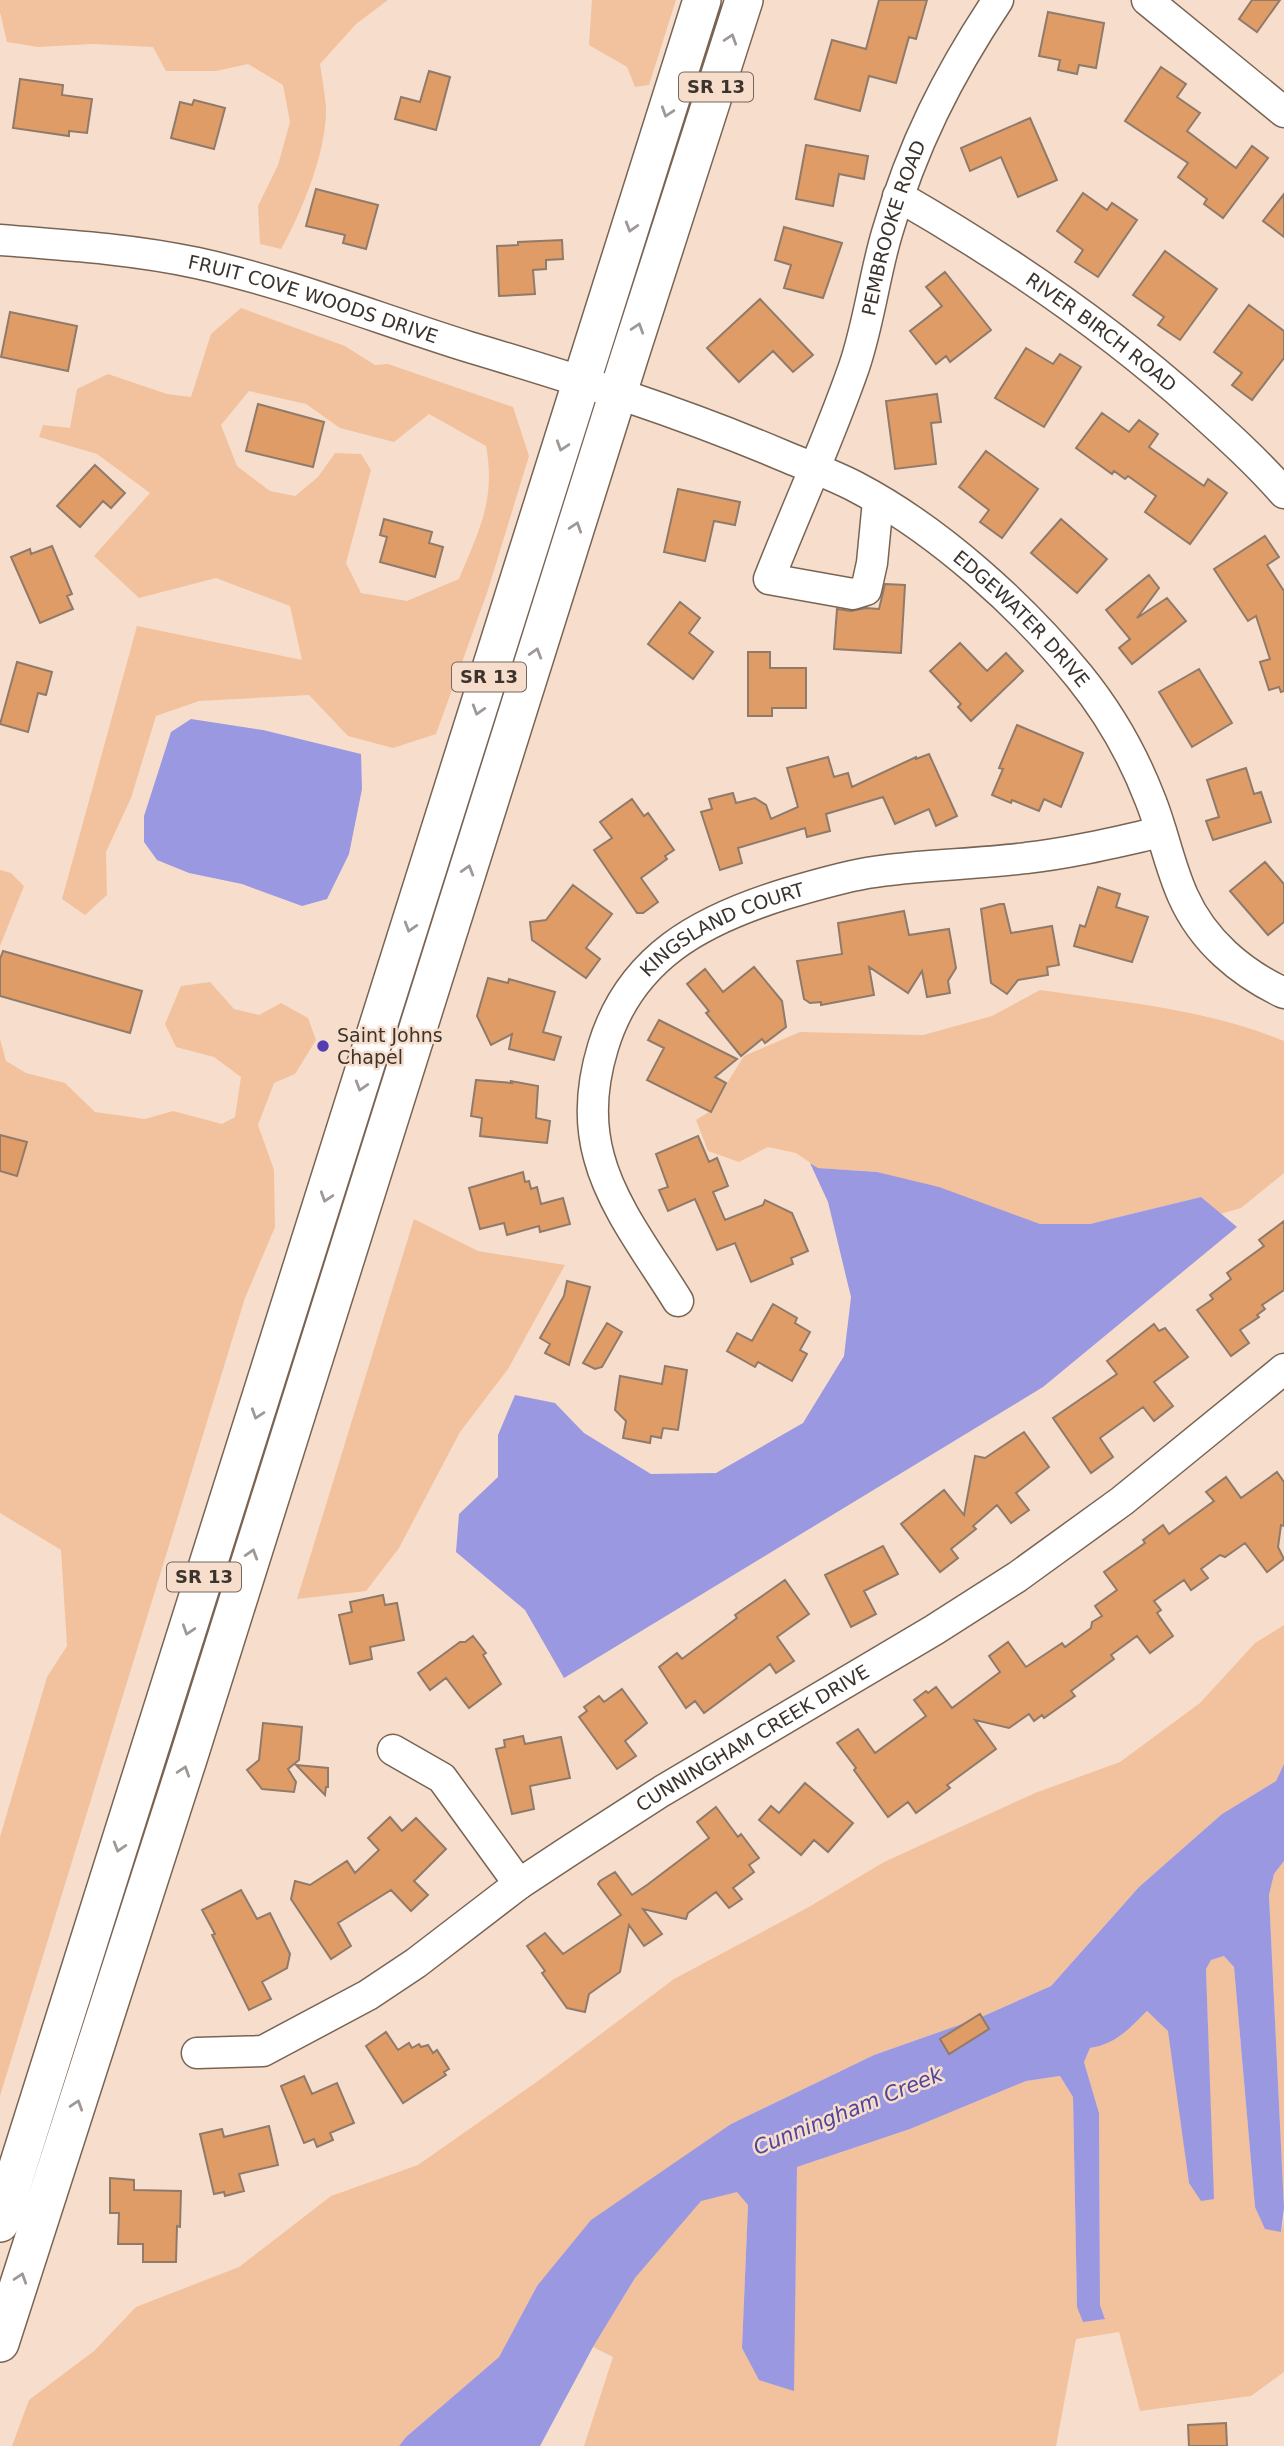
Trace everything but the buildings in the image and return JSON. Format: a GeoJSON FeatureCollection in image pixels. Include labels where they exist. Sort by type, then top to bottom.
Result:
{"type":"FeatureCollection","features":[{"type":"Feature","properties":{"kind":"main road","name":"SR 13"},"geometry":{"type":"LineString","coordinates":[[0,2223],[10,2155],[346,1132],[702,0]]}},
{"type":"Feature","properties":{"kind":"main road","name":"SR 13"},"geometry":{"type":"LineString","coordinates":[[0,2343],[744,0]]}},
{"type":"Feature","properties":{"kind":"main road"},"geometry":{"type":"LineString","coordinates":[[346,1132],[382,1146]]}},
{"type":"Feature","properties":{"kind":"street","name":"PEMBROOKE ROAD"},"geometry":{"type":"LineString","coordinates":[[878,501],[872,563],[866,590],[853,594],[769,579],[854,367],[898,196],[935,105],[963,52],[998,0]]}},
{"type":"Feature","properties":{"kind":"street"},"geometry":{"type":"LineString","coordinates":[[1147,0],[1284,113]]}},
{"type":"Feature","properties":{"kind":"street","name":"RIVER BIRCH ROAD"},"geometry":{"type":"LineString","coordinates":[[898,196],[951,226],[1030,278],[1119,342],[1219,428],[1284,493]]}},
{"type":"Feature","properties":{"kind":"street","name":"FRUIT COVE WOODS DRIVE"},"geometry":{"type":"LineString","coordinates":[[0,240],[147,255],[241,274],[618,393]]}},
{"type":"Feature","properties":{"kind":"street","name":"EDGEWATER DRIVE"},"geometry":{"type":"LineString","coordinates":[[618,393],[734,435],[856,487],[951,551],[1017,607],[1051,642],[1082,680],[1135,762],[1183,896],[1197,921],[1214,944],[1239,967],[1284,993]]}},
{"type":"Feature","properties":{"kind":"street","name":"KINGSLAND COURT"},"geometry":{"type":"LineString","coordinates":[[678,1301],[612,1193],[599,1157],[593,1125],[593,1094],[598,1062],[607,1032],[636,982],[661,956],[689,934],[719,917],[814,885],[867,873],[1025,859],[1092,848],[1161,832]]}},
{"type":"Feature","properties":{"kind":"street","name":"CUNNINGHAM CREEK DRIVE"},"geometry":{"type":"LineString","coordinates":[[197,2053],[263,2051],[368,1995],[407,1969],[519,1884],[662,1791],[934,1630],[1017,1577],[1122,1501],[1284,1369]]}},
{"type":"Feature","properties":{"kind":"street"},"geometry":{"type":"LineString","coordinates":[[393,1750],[442,1778],[519,1884]]}},
{"type":"Feature","properties":{"kind":"street"},"geometry":{"type":"LineString","coordinates":[[10,2155],[56,2170]]}},
{"type":"Feature","properties":{"kind":"shaded area"},"geometry":{"type":"Polygon","coordinates":[[[0,0],[388,0],[356,24],[320,64],[326,108],[322,143],[305,199],[281,249],[260,244],[258,206],[278,165],[290,122],[283,85],[248,64],[216,71],[166,71],[153,47],[93,44],[38,47],[7,42],[0,0]]]}},
{"type":"Feature","properties":{"kind":"shaded area"},"geometry":{"type":"Polygon","coordinates":[[[592,0],[676,0],[649,85],[635,87],[627,67],[589,45],[592,0]]]}},
{"type":"Feature","properties":{"kind":"shaded area"},"geometry":{"type":"Polygon","coordinates":[[[241,308],[345,346],[375,365],[388,364],[513,407],[529,456],[487,593],[436,734],[393,748],[348,736],[309,695],[199,701],[156,716],[131,798],[106,852],[107,895],[85,915],[62,899],[137,626],[302,660],[290,606],[216,578],[139,598],[94,556],[150,493],[97,454],[39,437],[43,425],[70,428],[77,389],[108,374],[167,394],[191,397],[211,334],[241,308]],[[249,391],[221,425],[237,466],[270,491],[295,496],[318,477],[335,453],[361,454],[371,470],[346,563],[361,593],[407,601],[459,579],[484,514],[489,483],[486,446],[429,414],[394,442],[340,428],[306,404],[249,391]]]}},
{"type":"Feature","properties":{"kind":"shaded area"},"geometry":{"type":"Polygon","coordinates":[[[0,870],[11,873],[24,886],[0,946],[0,870]]]}},
{"type":"Feature","properties":{"kind":"shaded area"},"geometry":{"type":"Polygon","coordinates":[[[210,982],[234,1009],[259,1015],[281,1003],[308,1018],[316,1040],[295,1074],[274,1083],[258,1125],[274,1170],[275,1227],[245,1298],[0,2096],[0,1837],[47,1677],[67,1646],[61,1550],[0,1513],[0,1039],[6,1061],[26,1073],[65,1083],[95,1112],[145,1119],[173,1111],[222,1124],[235,1117],[241,1077],[214,1057],[176,1047],[165,1024],[181,986],[210,982]]]}},
{"type":"Feature","properties":{"kind":"shaded area"},"geometry":{"type":"Polygon","coordinates":[[[1040,990],[1195,1014],[1255,1030],[1284,1041],[1284,1173],[1241,1208],[1220,1214],[1201,1197],[1090,1224],[1040,1224],[877,1172],[818,1168],[796,1153],[768,1147],[739,1162],[708,1151],[696,1120],[709,1112],[744,1056],[800,1032],[923,1035],[992,1016],[1040,990]]]}},
{"type":"Feature","properties":{"kind":"shaded area"},"geometry":{"type":"Polygon","coordinates":[[[414,1219],[478,1251],[565,1265],[508,1369],[460,1432],[399,1548],[366,1591],[297,1599],[414,1219]]]}},
{"type":"Feature","properties":{"kind":"shaded area"},"geometry":{"type":"Polygon","coordinates":[[[1284,1625],[1284,1764],[1276,1781],[1222,1814],[1139,1887],[1051,1986],[979,2018],[874,2055],[731,2124],[537,2286],[499,2357],[399,2446],[12,2446],[29,2400],[94,2351],[136,2307],[239,2267],[331,2196],[418,2165],[545,2076],[674,1979],[807,1908],[884,1862],[1035,1793],[1120,1762],[1200,1703],[1255,1643],[1284,1625]]]}},
{"type":"Feature","properties":{"kind":"shaded area"},"geometry":{"type":"Polygon","coordinates":[[[1284,1861],[1284,2208],[1269,1895],[1274,1874],[1284,1861]]]}},
{"type":"Feature","properties":{"kind":"shaded area"},"geometry":{"type":"Polygon","coordinates":[[[1225,1956],[1234,1967],[1255,2207],[1281,2232],[1284,2219],[1284,2372],[1251,2396],[1140,2411],[1119,2332],[1076,2339],[1056,2446],[584,2446],[613,2357],[593,2347],[635,2278],[701,2200],[738,2191],[748,2205],[742,2348],[793,2390],[797,2167],[910,2129],[1026,2081],[1060,2076],[1073,2097],[1077,2307],[1105,2318],[1100,2305],[1099,2113],[1084,2062],[1090,2048],[1115,2039],[1147,2011],[1169,2031],[1189,2182],[1213,2199],[1206,1969],[1210,1960],[1225,1956]]]}},
{"type":"Feature","properties":{"kind":"water"},"geometry":{"type":"Polygon","coordinates":[[[191,719],[263,730],[361,754],[362,789],[349,854],[327,899],[302,906],[242,884],[189,873],[157,860],[144,842],[144,816],[171,732],[191,719]]]}},
{"type":"Feature","properties":{"kind":"water"},"geometry":{"type":"Polygon","coordinates":[[[810,1163],[818,1168],[877,1172],[939,1187],[1040,1224],[1090,1224],[1201,1197],[1237,1227],[1043,1387],[564,1678],[525,1610],[456,1552],[459,1514],[498,1477],[498,1435],[515,1395],[555,1403],[584,1433],[651,1474],[716,1473],[803,1423],[844,1356],[851,1297],[828,1202],[810,1163]]]}},
{"type":"Feature","properties":{"kind":"water","name":"Cunningham Creek"},"geometry":{"type":"Polygon","coordinates":[[[1284,1764],[1284,1861],[1274,1874],[1269,1895],[1284,2208],[1281,2232],[1265,2229],[1255,2207],[1234,1967],[1224,1956],[1211,1960],[1206,1969],[1214,2199],[1201,2201],[1189,2183],[1168,2031],[1147,2011],[1115,2039],[1090,2048],[1084,2062],[1099,2113],[1100,2305],[1105,2319],[1083,2322],[1077,2307],[1073,2097],[1060,2076],[1026,2081],[910,2129],[797,2167],[794,2391],[759,2380],[742,2348],[748,2205],[737,2192],[701,2201],[635,2278],[593,2347],[540,2446],[399,2446],[499,2357],[537,2286],[591,2220],[731,2124],[874,2055],[979,2018],[1051,1986],[1139,1887],[1222,1814],[1276,1781],[1284,1764]]]}},
{"type":"Feature","properties":{"kind":"place","name":"Saint Johns Chapel"},"geometry":{"type":"Point","coordinates":[323,1046]}}]}
